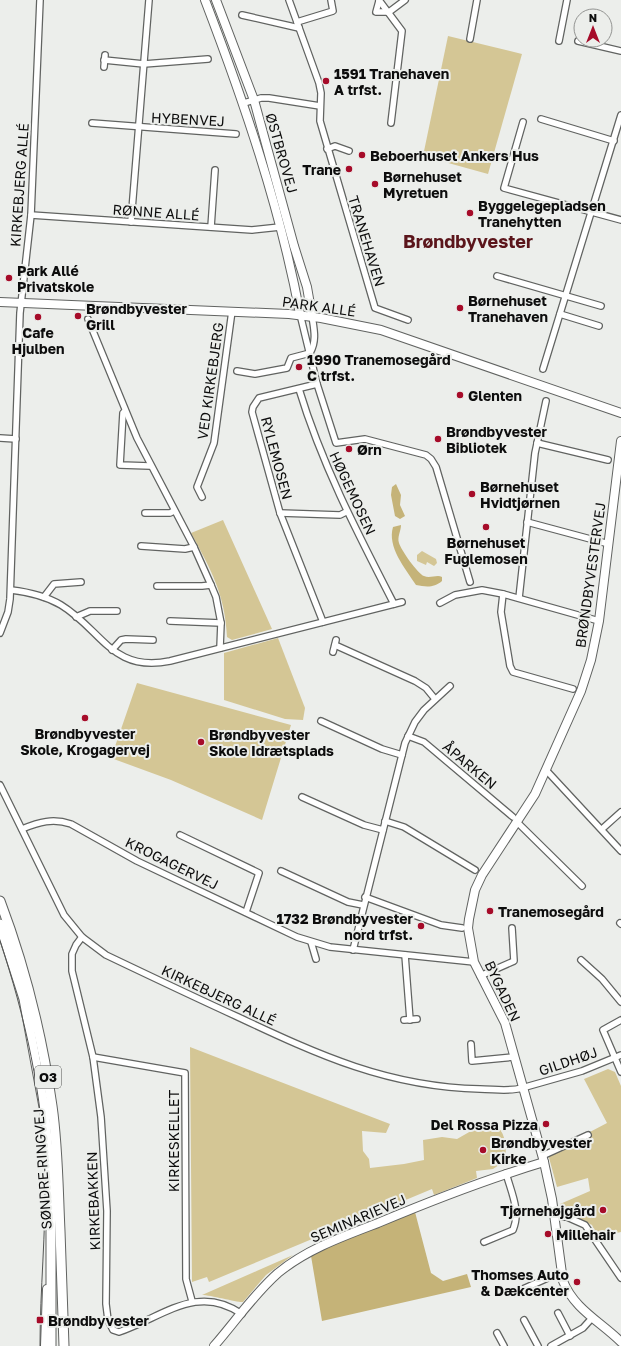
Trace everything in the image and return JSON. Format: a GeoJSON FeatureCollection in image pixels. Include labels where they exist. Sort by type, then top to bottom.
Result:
{"type":"FeatureCollection","features":[{"type":"Feature","properties":{"kind":"main road","name":"SØNDRE RINGVEJ"},"geometry":{"type":"LineString","coordinates":[[0,901],[11,930],[30,996],[46,1065],[52,1108],[58,1183],[64,1346]]}},
{"type":"Feature","properties":{"kind":"main road","name":"SØNDRE RINGVEJ"},"geometry":{"type":"LineString","coordinates":[[0,924],[24,999],[44,1107],[51,1184],[51,1346]]}},
{"type":"Feature","properties":{"kind":"main road"},"geometry":{"type":"LineString","coordinates":[[52,1261],[58,1299],[58,1346]]}},
{"type":"Feature","properties":{"kind":"street","name":"KIRKEBJERG ALLÉ"},"geometry":{"type":"LineString","coordinates":[[0,633],[8,612],[11,590],[21,303],[31,215],[40,0]]}},
{"type":"Feature","properties":{"kind":"street","name":"HYBENVEJ"},"geometry":{"type":"LineString","coordinates":[[131,222],[149,0]]}},
{"type":"Feature","properties":{"kind":"street","name":"ØSTBROVEJ"},"geometry":{"type":"LineString","coordinates":[[205,0],[244,103],[291,267],[300,314]]}},
{"type":"Feature","properties":{"kind":"street","name":"ØSTBROVEJ"},"geometry":{"type":"LineString","coordinates":[[216,0],[254,100],[294,246],[307,287],[312,316]]}},
{"type":"Feature","properties":{"kind":"street","name":"TRANEHAVEN"},"geometry":{"type":"LineString","coordinates":[[289,0],[319,82],[321,94],[320,121],[375,308],[408,320]]}},
{"type":"Feature","properties":{"kind":"street"},"geometry":{"type":"LineString","coordinates":[[242,15],[298,25],[332,11],[331,0]]}},
{"type":"Feature","properties":{"kind":"street"},"geometry":{"type":"LineString","coordinates":[[379,0],[376,12],[389,12],[405,0]]}},
{"type":"Feature","properties":{"kind":"street"},"geometry":{"type":"LineString","coordinates":[[379,0],[402,31],[391,123]]}},
{"type":"Feature","properties":{"kind":"street"},"geometry":{"type":"LineString","coordinates":[[470,39],[477,0]]}},
{"type":"Feature","properties":{"kind":"street"},"geometry":{"type":"LineString","coordinates":[[560,41],[567,0]]}},
{"type":"Feature","properties":{"kind":"street"},"geometry":{"type":"LineString","coordinates":[[608,48],[621,51]]}},
{"type":"Feature","properties":{"kind":"street"},"geometry":{"type":"LineString","coordinates":[[104,67],[104,58],[144,64],[208,59]]}},
{"type":"Feature","properties":{"kind":"street"},"geometry":{"type":"LineString","coordinates":[[244,103],[269,98],[320,106]]}},
{"type":"Feature","properties":{"kind":"street"},"geometry":{"type":"LineString","coordinates":[[543,369],[621,115]]}},
{"type":"Feature","properties":{"kind":"street"},"geometry":{"type":"LineString","coordinates":[[541,119],[614,141]]}},
{"type":"Feature","properties":{"kind":"street"},"geometry":{"type":"LineString","coordinates":[[523,122],[504,188],[621,220]]}},
{"type":"Feature","properties":{"kind":"street","name":"HYBENVEJ"},"geometry":{"type":"LineString","coordinates":[[92,123],[139,128],[236,134]]}},
{"type":"Feature","properties":{"kind":"street"},"geometry":{"type":"LineString","coordinates":[[327,149],[335,146],[349,151]]}},
{"type":"Feature","properties":{"kind":"street"},"geometry":{"type":"LineString","coordinates":[[211,227],[215,170]]}},
{"type":"Feature","properties":{"kind":"street","name":"RØNNE ALLÉ"},"geometry":{"type":"LineString","coordinates":[[31,215],[259,230],[280,227]]}},
{"type":"Feature","properties":{"kind":"street"},"geometry":{"type":"LineString","coordinates":[[497,276],[601,306]]}},
{"type":"Feature","properties":{"kind":"street","name":"PARK ALLÉ"},"geometry":{"type":"LineString","coordinates":[[0,302],[300,314],[312,316],[381,330],[621,412]]}},
{"type":"Feature","properties":{"kind":"street","name":"VED KIRKEBJERG"},"geometry":{"type":"LineString","coordinates":[[202,497],[197,487],[214,443],[232,311]]}},
{"type":"Feature","properties":{"kind":"street"},"geometry":{"type":"LineString","coordinates":[[300,314],[317,384],[336,443],[365,439],[426,455],[431,459],[436,468],[470,582]]}},
{"type":"Feature","properties":{"kind":"street"},"geometry":{"type":"LineString","coordinates":[[560,314],[599,326]]}},
{"type":"Feature","properties":{"kind":"street"},"geometry":{"type":"LineString","coordinates":[[310,353],[315,340],[312,316]]}},
{"type":"Feature","properties":{"kind":"street"},"geometry":{"type":"LineString","coordinates":[[88,319],[125,411],[150,466],[194,547],[216,597],[221,623],[220,648]]}},
{"type":"Feature","properties":{"kind":"street"},"geometry":{"type":"LineString","coordinates":[[237,371],[255,374],[287,368],[291,358],[310,353]]}},
{"type":"Feature","properties":{"kind":"street","name":"RYLEMOSEN"},"geometry":{"type":"LineString","coordinates":[[317,384],[259,398],[253,407],[257,433],[280,513],[323,622]]}},
{"type":"Feature","properties":{"kind":"street","name":"HØGEMOSEN"},"geometry":{"type":"LineString","coordinates":[[299,389],[320,453],[346,512],[394,604]]}},
{"type":"Feature","properties":{"kind":"street"},"geometry":{"type":"LineString","coordinates":[[519,598],[537,443],[546,401]]}},
{"type":"Feature","properties":{"kind":"street"},"geometry":{"type":"LineString","coordinates":[[125,411],[123,413],[120,465],[150,466]]}},
{"type":"Feature","properties":{"kind":"street"},"geometry":{"type":"LineString","coordinates":[[0,438],[16,439]]}},
{"type":"Feature","properties":{"kind":"street","name":"BRØNDBYVESTERVEJ"},"geometry":{"type":"LineString","coordinates":[[545,773],[581,691],[591,660],[599,621],[610,544],[621,441]]}},
{"type":"Feature","properties":{"kind":"street"},"geometry":{"type":"LineString","coordinates":[[537,443],[608,460]]}},
{"type":"Feature","properties":{"kind":"street"},"geometry":{"type":"LineString","coordinates":[[145,513],[170,513],[174,511]]}},
{"type":"Feature","properties":{"kind":"street","name":"RYLEMOSEN"},"geometry":{"type":"LineString","coordinates":[[280,513],[340,514],[346,512]]}},
{"type":"Feature","properties":{"kind":"street"},"geometry":{"type":"LineString","coordinates":[[527,522],[610,544]]}},
{"type":"Feature","properties":{"kind":"street"},"geometry":{"type":"LineString","coordinates":[[141,546],[185,549],[194,547]]}},
{"type":"Feature","properties":{"kind":"street"},"geometry":{"type":"LineString","coordinates":[[44,597],[54,584],[81,582]]}},
{"type":"Feature","properties":{"kind":"street"},"geometry":{"type":"LineString","coordinates":[[157,586],[211,585]]}},
{"type":"Feature","properties":{"kind":"street"},"geometry":{"type":"LineString","coordinates":[[11,590],[44,597],[62,606],[112,650],[124,658],[156,664],[402,602]]}},
{"type":"Feature","properties":{"kind":"street"},"geometry":{"type":"LineString","coordinates":[[440,603],[456,595],[482,590],[519,598],[599,621]]}},
{"type":"Feature","properties":{"kind":"street"},"geometry":{"type":"LineString","coordinates":[[502,594],[501,612],[510,666],[513,672],[573,689]]}},
{"type":"Feature","properties":{"kind":"street"},"geometry":{"type":"LineString","coordinates":[[76,617],[90,611],[117,611]]}},
{"type":"Feature","properties":{"kind":"street"},"geometry":{"type":"LineString","coordinates":[[170,621],[221,623]]}},
{"type":"Feature","properties":{"kind":"street"},"geometry":{"type":"LineString","coordinates":[[112,650],[121,640],[153,640]]}},
{"type":"Feature","properties":{"kind":"street"},"geometry":{"type":"LineString","coordinates":[[333,652],[336,642],[415,681],[426,688],[434,699]]}},
{"type":"Feature","properties":{"kind":"street"},"geometry":{"type":"LineString","coordinates":[[353,950],[365,897],[408,736],[415,722],[434,699],[450,686]]}},
{"type":"Feature","properties":{"kind":"street"},"geometry":{"type":"LineString","coordinates":[[320,721],[382,749],[402,755]]}},
{"type":"Feature","properties":{"kind":"street","name":"ÅPARKEN"},"geometry":{"type":"LineString","coordinates":[[408,736],[424,742],[515,820]]}},
{"type":"Feature","properties":{"kind":"street"},"geometry":{"type":"LineString","coordinates":[[545,773],[602,829],[621,851]]}},
{"type":"Feature","properties":{"kind":"street","name":"BYGADEN"},"geometry":{"type":"LineString","coordinates":[[545,773],[482,875],[475,890],[468,928],[474,962],[505,1023],[543,1159],[555,1216],[561,1272],[566,1290],[576,1303],[621,1342]]}},
{"type":"Feature","properties":{"kind":"street","name":"KIRKEBJERG ALLÉ"},"geometry":{"type":"LineString","coordinates":[[0,785],[64,915],[82,937],[110,958],[297,1045],[350,1066],[390,1078],[430,1085],[496,1090],[514,1090],[522,1088]]}},
{"type":"Feature","properties":{"kind":"street"},"geometry":{"type":"LineString","coordinates":[[302,797],[364,825],[383,830]]}},
{"type":"Feature","properties":{"kind":"street"},"geometry":{"type":"LineString","coordinates":[[602,829],[621,812]]}},
{"type":"Feature","properties":{"kind":"street","name":"KROGAGERVEJ"},"geometry":{"type":"LineString","coordinates":[[22,829],[48,820],[59,820],[71,824],[116,851],[311,942],[330,947],[353,950],[474,962]]}},
{"type":"Feature","properties":{"kind":"street"},"geometry":{"type":"LineString","coordinates":[[515,820],[582,886]]}},
{"type":"Feature","properties":{"kind":"street"},"geometry":{"type":"LineString","coordinates":[[386,821],[404,828],[475,870]]}},
{"type":"Feature","properties":{"kind":"street"},"geometry":{"type":"LineString","coordinates":[[180,835],[260,873],[246,912]]}},
{"type":"Feature","properties":{"kind":"street"},"geometry":{"type":"LineString","coordinates":[[281,871],[348,902],[363,905]]}},
{"type":"Feature","properties":{"kind":"street"},"geometry":{"type":"LineString","coordinates":[[365,897],[441,925],[462,928]]}},
{"type":"Feature","properties":{"kind":"street"},"geometry":{"type":"LineString","coordinates":[[480,976],[514,961],[512,928]]}},
{"type":"Feature","properties":{"kind":"street","name":"KIRKEBAKKEN"},"geometry":{"type":"LineString","coordinates":[[82,937],[72,954],[72,971],[93,1057],[105,1161],[106,1304],[108,1320],[113,1330],[120,1332],[192,1301],[206,1300],[224,1303],[242,1314]]}},
{"type":"Feature","properties":{"kind":"street"},"geometry":{"type":"LineString","coordinates":[[311,942],[316,959]]}},
{"type":"Feature","properties":{"kind":"street"},"geometry":{"type":"LineString","coordinates":[[405,955],[407,1020],[417,1019]]}},
{"type":"Feature","properties":{"kind":"street"},"geometry":{"type":"LineString","coordinates":[[581,960],[602,979],[621,1002]]}},
{"type":"Feature","properties":{"kind":"street"},"geometry":{"type":"LineString","coordinates":[[621,1020],[603,1030],[621,1072]]}},
{"type":"Feature","properties":{"kind":"street"},"geometry":{"type":"LineString","coordinates":[[471,1044],[472,1060],[514,1057]]}},
{"type":"Feature","properties":{"kind":"street","name":"GILDHØJ"},"geometry":{"type":"LineString","coordinates":[[522,1088],[582,1071],[621,1054]]}},
{"type":"Feature","properties":{"kind":"street","name":"KIRKESKELLET"},"geometry":{"type":"LineString","coordinates":[[93,1057],[185,1073],[186,1279],[192,1301]]}},
{"type":"Feature","properties":{"kind":"street"},"geometry":{"type":"LineString","coordinates":[[543,1159],[588,1135]]}},
{"type":"Feature","properties":{"kind":"street","name":"SEMINARIEVEJ"},"geometry":{"type":"LineString","coordinates":[[214,1346],[278,1273],[292,1262],[319,1248],[434,1200],[543,1159]]}},
{"type":"Feature","properties":{"kind":"street"},"geometry":{"type":"LineString","coordinates":[[484,1242],[513,1230],[517,1222],[517,1213],[506,1173]]}},
{"type":"Feature","properties":{"kind":"street"},"geometry":{"type":"LineString","coordinates":[[555,1216],[568,1217],[585,1225],[621,1278]]}},
{"type":"Feature","properties":{"kind":"street"},"geometry":{"type":"LineString","coordinates":[[45,1346],[47,1274],[52,1261]]}},
{"type":"Feature","properties":{"kind":"street"},"geometry":{"type":"LineString","coordinates":[[514,1293],[561,1272]]}},
{"type":"Feature","properties":{"kind":"street"},"geometry":{"type":"LineString","coordinates":[[558,1313],[570,1336]]}},
{"type":"Feature","properties":{"kind":"street"},"geometry":{"type":"LineString","coordinates":[[551,1346],[583,1328],[592,1318]]}},
{"type":"Feature","properties":{"kind":"street"},"geometry":{"type":"LineString","coordinates":[[524,1320],[538,1346]]}},
{"type":"Feature","properties":{"kind":"street"},"geometry":{"type":"LineString","coordinates":[[497,1334],[504,1346]]}},
{"type":"Feature","properties":{"kind":"shaded area"},"geometry":{"type":"Polygon","coordinates":[[[448,36],[522,54],[488,174],[423,156],[448,36]]]}},
{"type":"Feature","properties":{"kind":"shaded area"},"geometry":{"type":"Polygon","coordinates":[[[396,484],[401,495],[400,505],[405,516],[400,519],[395,516],[391,495],[392,487],[396,484]]]}},
{"type":"Feature","properties":{"kind":"shaded area"},"geometry":{"type":"Polygon","coordinates":[[[223,520],[272,629],[232,640],[227,637],[226,622],[216,583],[191,533],[223,520]]]}},
{"type":"Feature","properties":{"kind":"shaded area"},"geometry":{"type":"Polygon","coordinates":[[[401,525],[399,536],[400,546],[414,567],[421,574],[429,577],[442,577],[442,581],[436,585],[416,585],[398,557],[392,535],[393,527],[401,525]]]}},
{"type":"Feature","properties":{"kind":"shaded area"},"geometry":{"type":"Polygon","coordinates":[[[422,551],[436,559],[437,563],[434,566],[427,562],[426,565],[417,561],[417,555],[422,551]]]}},
{"type":"Feature","properties":{"kind":"shaded area"},"geometry":{"type":"Polygon","coordinates":[[[278,638],[305,708],[303,720],[285,719],[224,700],[224,653],[278,638]]]}},
{"type":"Feature","properties":{"kind":"shaded area","name":"Brøndbyvester Skole Idrætsplads"},"geometry":{"type":"Polygon","coordinates":[[[137,683],[291,725],[262,820],[171,780],[111,758],[137,683]]]}},
{"type":"Feature","properties":{"kind":"shaded area"},"geometry":{"type":"Polygon","coordinates":[[[190,1047],[390,1124],[386,1133],[362,1131],[363,1151],[369,1159],[370,1168],[424,1160],[423,1140],[442,1137],[457,1139],[478,1127],[491,1123],[500,1129],[503,1134],[506,1150],[505,1161],[493,1169],[476,1171],[477,1178],[434,1195],[432,1189],[209,1282],[207,1277],[192,1282],[190,1047]]]}},
{"type":"Feature","properties":{"kind":"shaded area"},"geometry":{"type":"Polygon","coordinates":[[[608,1069],[615,1072],[621,1086],[621,1232],[598,1237],[592,1225],[562,1210],[560,1204],[590,1191],[588,1178],[557,1187],[548,1154],[607,1123],[584,1079],[608,1069]]]}},
{"type":"Feature","properties":{"kind":"shaded area"},"geometry":{"type":"Polygon","coordinates":[[[415,1212],[431,1273],[443,1281],[467,1274],[471,1287],[322,1321],[311,1256],[338,1242],[415,1212]]]}},
{"type":"Feature","properties":{"kind":"shaded area"},"geometry":{"type":"Polygon","coordinates":[[[293,1255],[266,1275],[243,1302],[202,1295],[293,1255]]]}},
{"type":"Feature","properties":{"kind":"tram line"},"geometry":{"type":"LineString","coordinates":[[0,941],[25,1027],[41,1116],[44,1146],[45,1197],[40,1346]]}},
{"type":"Feature","properties":{"kind":"place","name":"1591 Tranehaven A trfst."},"geometry":{"type":"Point","coordinates":[326,81]}},
{"type":"Feature","properties":{"kind":"place","name":"Beboerhuset Ankers Hus"},"geometry":{"type":"Point","coordinates":[362,155]}},
{"type":"Feature","properties":{"kind":"place","name":"Trane"},"geometry":{"type":"Point","coordinates":[349,169]}},
{"type":"Feature","properties":{"kind":"place","name":"Børnehuset Myretuen"},"geometry":{"type":"Point","coordinates":[375,184]}},
{"type":"Feature","properties":{"kind":"place","name":"Byggelegepladsen Tranehytten"},"geometry":{"type":"Point","coordinates":[470,213]}},
{"type":"Feature","properties":{"kind":"place","name":"Park Allé Privatskole"},"geometry":{"type":"Point","coordinates":[9,278]}},
{"type":"Feature","properties":{"kind":"place","name":"Børnehuset Tranehaven"},"geometry":{"type":"Point","coordinates":[460,308]}},
{"type":"Feature","properties":{"kind":"place","name":"Brøndbyvester Grill"},"geometry":{"type":"Point","coordinates":[78,316]}},
{"type":"Feature","properties":{"kind":"place","name":"Cafe Hjulben"},"geometry":{"type":"Point","coordinates":[38,317]}},
{"type":"Feature","properties":{"kind":"place","name":"1990 Tranemosegård C trfst."},"geometry":{"type":"Point","coordinates":[299,367]}},
{"type":"Feature","properties":{"kind":"place","name":"Glenten"},"geometry":{"type":"Point","coordinates":[460,395]}},
{"type":"Feature","properties":{"kind":"place","name":"Brøndbyvester Bibliotek"},"geometry":{"type":"Point","coordinates":[438,439]}},
{"type":"Feature","properties":{"kind":"place","name":"Ørn"},"geometry":{"type":"Point","coordinates":[349,449]}},
{"type":"Feature","properties":{"kind":"place","name":"Børnehuset Hvidtjørnen"},"geometry":{"type":"Point","coordinates":[472,494]}},
{"type":"Feature","properties":{"kind":"place","name":"Børnehuset Fuglemosen"},"geometry":{"type":"Point","coordinates":[486,527]}},
{"type":"Feature","properties":{"kind":"place","name":"Brøndbyvester Skole, Krogagervej"},"geometry":{"type":"Point","coordinates":[85,718]}},
{"type":"Feature","properties":{"kind":"place","name":"Brøndbyvester Skole Idrætsplads"},"geometry":{"type":"Point","coordinates":[201,742]}},
{"type":"Feature","properties":{"kind":"place","name":"Tranemosegård"},"geometry":{"type":"Point","coordinates":[490,911]}},
{"type":"Feature","properties":{"kind":"place","name":"1732 Brøndbyvester nord trfst."},"geometry":{"type":"Point","coordinates":[421,926]}},
{"type":"Feature","properties":{"kind":"place","name":"Del Rossa Pizza"},"geometry":{"type":"Point","coordinates":[546,1124]}},
{"type":"Feature","properties":{"kind":"place","name":"Brøndbyvester Kirke"},"geometry":{"type":"Point","coordinates":[483,1150]}},
{"type":"Feature","properties":{"kind":"place","name":"Tjørnehøjgård"},"geometry":{"type":"Point","coordinates":[603,1210]}},
{"type":"Feature","properties":{"kind":"place","name":"Millehair"},"geometry":{"type":"Point","coordinates":[548,1234]}},
{"type":"Feature","properties":{"kind":"place","name":"Thomses Auto & Dækcenter"},"geometry":{"type":"Point","coordinates":[577,1282]}},
{"type":"Feature","properties":{"kind":"place","name":"Brøndbyvester"},"geometry":{"type":"Point","coordinates":[40,1320]}},
{"type":"Feature","properties":{"kind":"district","name":"Brøndbyvester"},"geometry":{"type":"Point","coordinates":[468,241]}}]}
